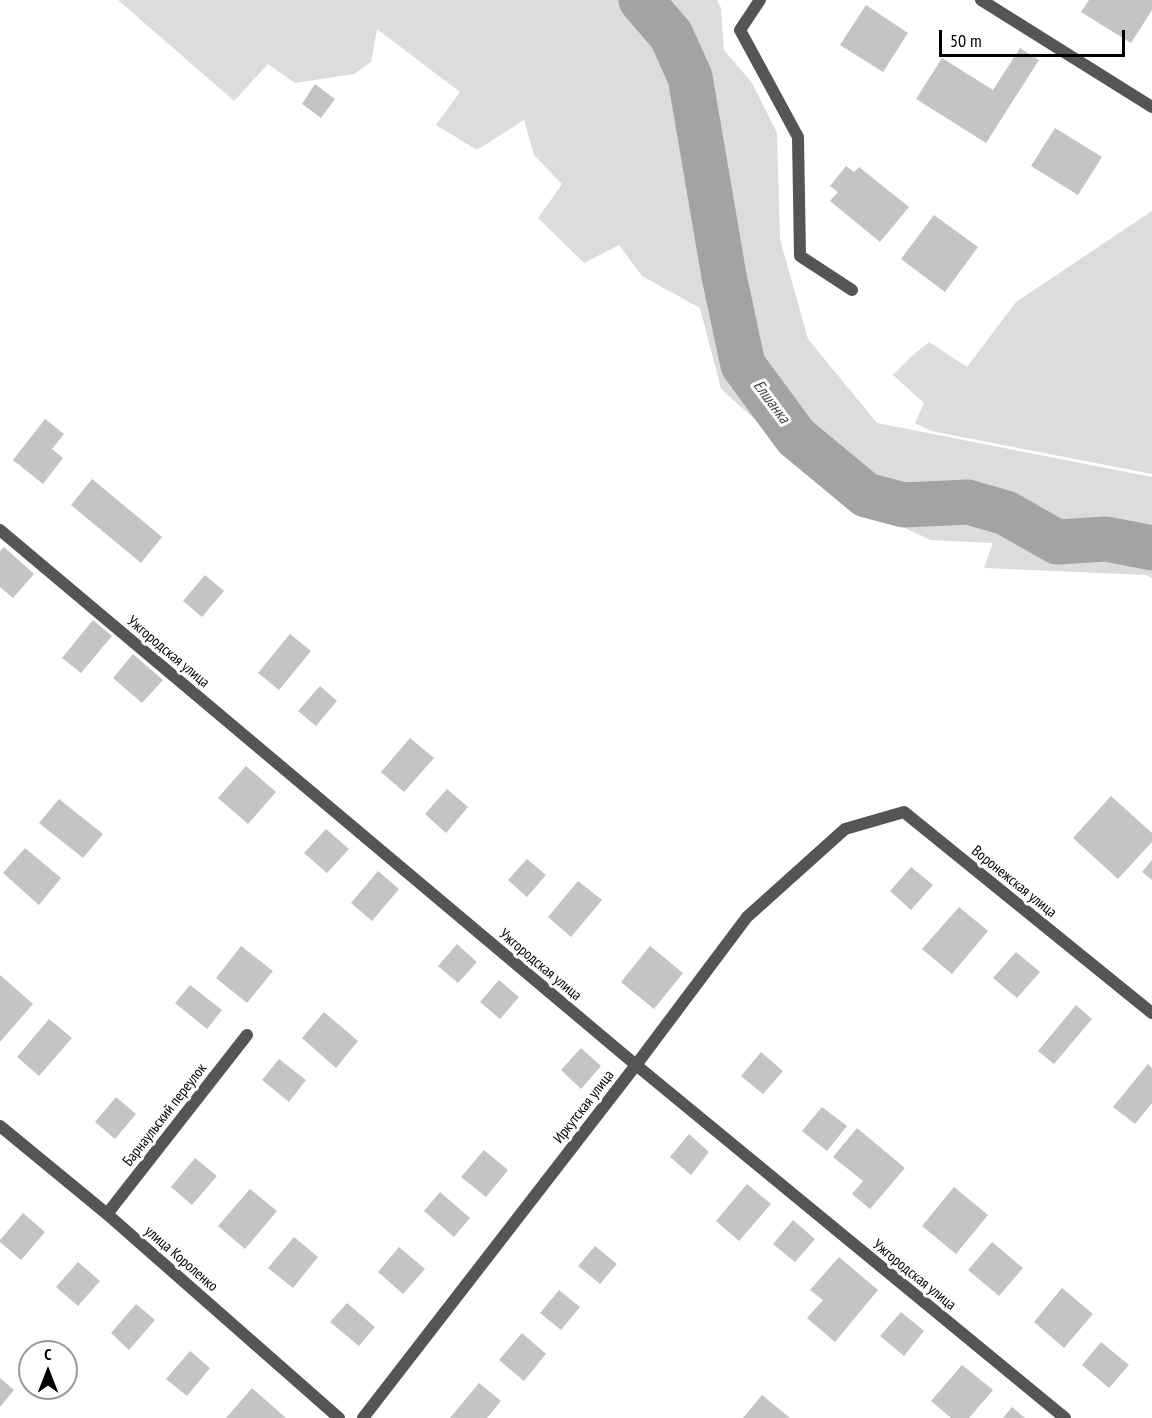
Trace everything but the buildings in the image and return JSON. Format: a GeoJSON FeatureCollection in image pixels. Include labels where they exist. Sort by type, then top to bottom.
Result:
{"type":"FeatureCollection","features":[{"type":"Feature","properties":{"kind":"street"},"geometry":{"type":"LineString","coordinates":[[760,0],[740,30],[798,137],[800,256],[852,290]]}},
{"type":"Feature","properties":{"kind":"street"},"geometry":{"type":"LineString","coordinates":[[981,0],[1152,107]]}},
{"type":"Feature","properties":{"kind":"street","name":"Ужгородская улица"},"geometry":{"type":"LineString","coordinates":[[0,530],[636,1065],[1065,1418]]}},
{"type":"Feature","properties":{"kind":"street","name":"Воронежская улица"},"geometry":{"type":"LineString","coordinates":[[845,829],[904,812],[1152,1013]]}},
{"type":"Feature","properties":{"kind":"street","name":"Иркутская улица"},"geometry":{"type":"LineString","coordinates":[[363,1418],[636,1065],[747,917],[845,829]]}},
{"type":"Feature","properties":{"kind":"street","name":"Барнаульский переулок"},"geometry":{"type":"LineString","coordinates":[[107,1214],[247,1035]]}},
{"type":"Feature","properties":{"kind":"street","name":"улица Короленко"},"geometry":{"type":"LineString","coordinates":[[0,1126],[107,1214],[339,1418]]}},
{"type":"Feature","properties":{"kind":"shaded area"},"geometry":{"type":"Polygon","coordinates":[[[118,0],[717,0],[721,8],[724,50],[752,83],[777,133],[780,239],[808,339],[877,423],[1152,477],[1152,578],[1146,575],[984,568],[993,543],[931,540],[845,501],[721,389],[700,308],[642,276],[619,245],[584,263],[538,218],[562,184],[534,155],[524,120],[477,150],[436,125],[460,92],[377,29],[371,62],[354,74],[295,83],[268,64],[234,101],[118,0]]]}},
{"type":"Feature","properties":{"kind":"shaded area"},"geometry":{"type":"Polygon","coordinates":[[[1152,211],[1152,474],[931,431],[915,423],[924,403],[893,375],[914,354],[929,342],[967,367],[1016,302],[1152,211]]]}},
{"type":"Feature","properties":{"kind":"waterway","name":"Елшанка"},"geometry":{"type":"LineString","coordinates":[[641,0],[671,35],[690,77],[724,276],[743,365],[796,437],[866,495],[904,505],[968,502],[1006,513],[1057,542],[1106,539],[1152,548]]}}]}
